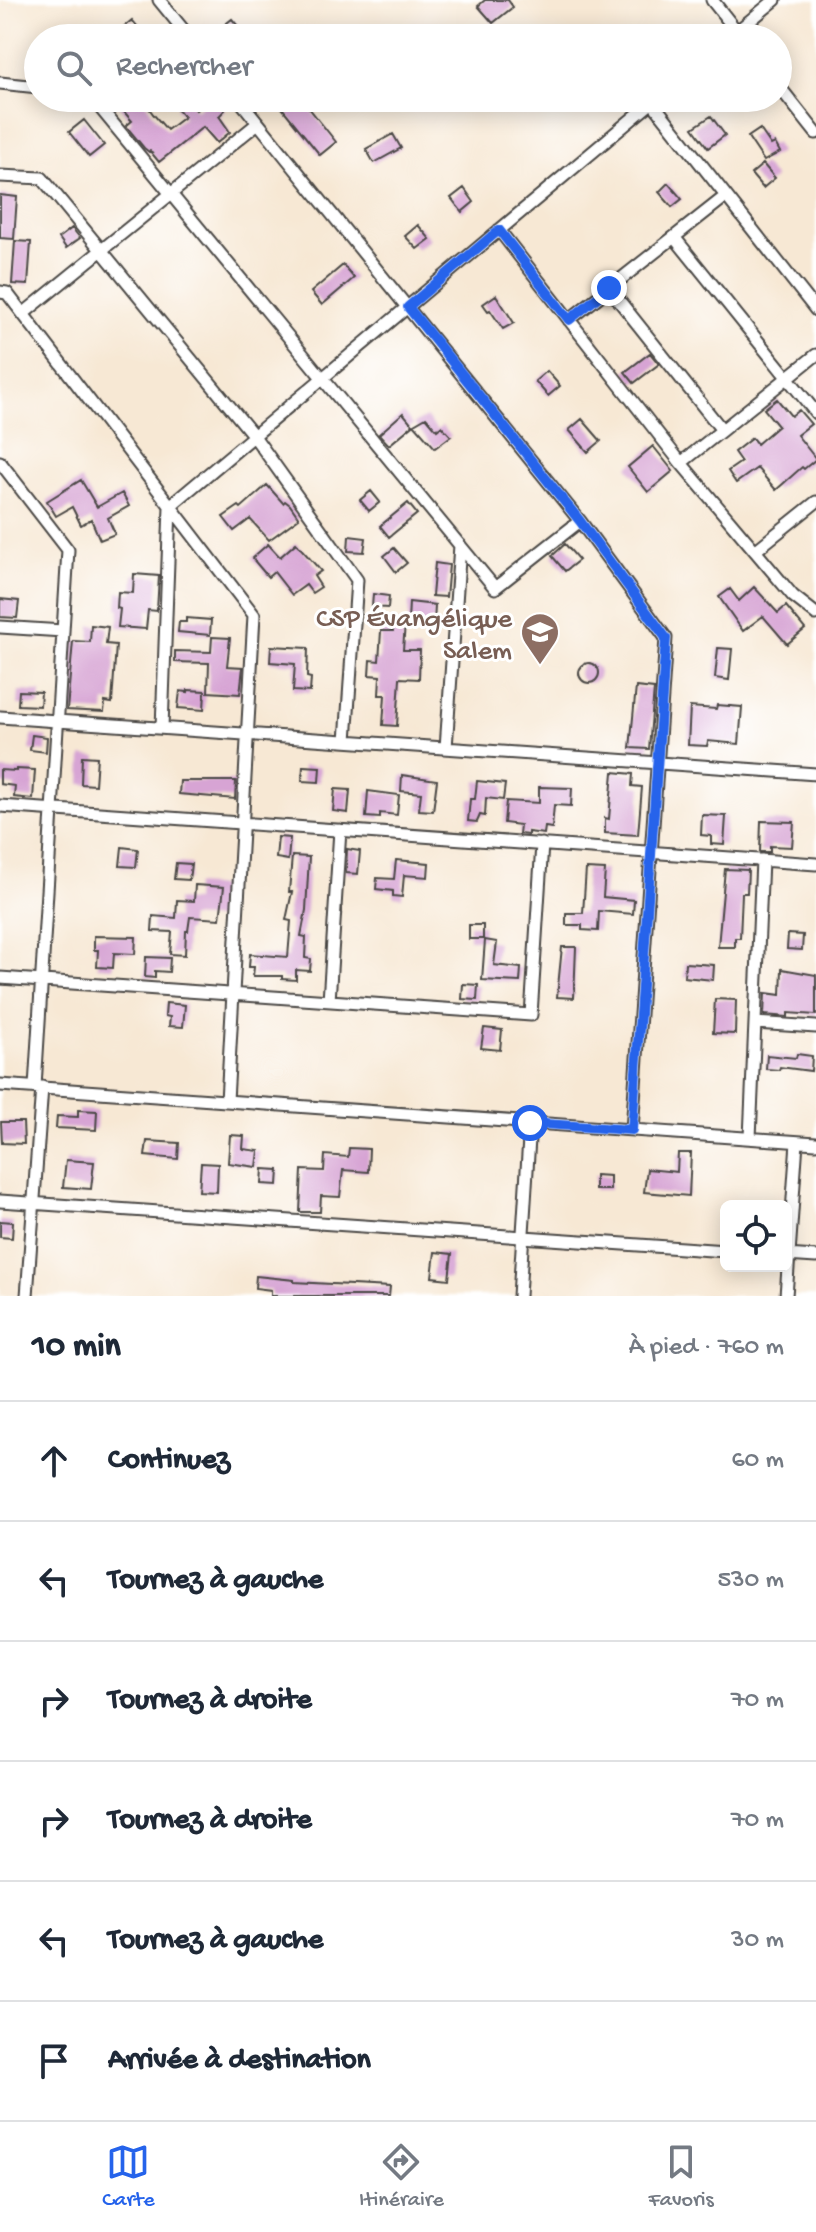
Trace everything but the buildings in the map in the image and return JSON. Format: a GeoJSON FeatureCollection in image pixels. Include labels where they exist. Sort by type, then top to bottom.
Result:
{"type":"FeatureCollection","features":[{"type":"Feature","properties":{"kind":"street"},"geometry":{"type":"LineString","coordinates":[[159,0],[179,24]]}},
{"type":"Feature","properties":{"kind":"street"},"geometry":{"type":"LineString","coordinates":[[712,0],[728,24]]}},
{"type":"Feature","properties":{"kind":"street"},"geometry":{"type":"LineString","coordinates":[[749,24],[775,0]]}},
{"type":"Feature","properties":{"kind":"street"},"geometry":{"type":"LineString","coordinates":[[0,83],[24,86]]}},
{"type":"Feature","properties":{"kind":"street"},"geometry":{"type":"LineString","coordinates":[[792,103],[816,133]]}},
{"type":"Feature","properties":{"kind":"street"},"geometry":{"type":"LineString","coordinates":[[104,112],[495,588],[580,521]]}},
{"type":"Feature","properties":{"kind":"street"},"geometry":{"type":"LineString","coordinates":[[249,112],[580,521],[666,638],[632,1130]]}},
{"type":"Feature","properties":{"kind":"street"},"geometry":{"type":"LineString","coordinates":[[162,728],[170,506],[641,112]]}},
{"type":"Feature","properties":{"kind":"street"},"geometry":{"type":"LineString","coordinates":[[664,112],[816,310]]}},
{"type":"Feature","properties":{"kind":"street"},"geometry":{"type":"LineString","coordinates":[[23,314],[258,123]]}},
{"type":"Feature","properties":{"kind":"street"},"geometry":{"type":"LineString","coordinates":[[0,176],[42,178],[254,436],[357,580],[346,741]]}},
{"type":"Feature","properties":{"kind":"street"},"geometry":{"type":"LineString","coordinates":[[569,320],[726,196]]}},
{"type":"Feature","properties":{"kind":"street"},"geometry":{"type":"LineString","coordinates":[[499,230],[681,463],[793,596],[816,614]]}},
{"type":"Feature","properties":{"kind":"street"},"geometry":{"type":"LineString","coordinates":[[674,237],[816,413]]}},
{"type":"Feature","properties":{"kind":"street"},"geometry":{"type":"LineString","coordinates":[[609,288],[722,430]]}},
{"type":"Feature","properties":{"kind":"street"},"geometry":{"type":"LineString","coordinates":[[0,292],[7,293],[254,615],[227,1101]]}},
{"type":"Feature","properties":{"kind":"street"},"geometry":{"type":"LineString","coordinates":[[681,463],[816,355]]}},
{"type":"Feature","properties":{"kind":"street"},"geometry":{"type":"LineString","coordinates":[[0,462],[68,550],[41,981],[34,1203],[27,1296]]}},
{"type":"Feature","properties":{"kind":"street"},"geometry":{"type":"LineString","coordinates":[[755,551],[816,502]]}},
{"type":"Feature","properties":{"kind":"street"},"geometry":{"type":"LineString","coordinates":[[446,748],[460,545]]}},
{"type":"Feature","properties":{"kind":"street"},"geometry":{"type":"LineString","coordinates":[[0,627],[63,631]]}},
{"type":"Feature","properties":{"kind":"street"},"geometry":{"type":"LineString","coordinates":[[0,717],[816,774]]}},
{"type":"Feature","properties":{"kind":"street"},"geometry":{"type":"LineString","coordinates":[[0,806],[816,864]]}},
{"type":"Feature","properties":{"kind":"street"},"geometry":{"type":"LineString","coordinates":[[329,1001],[340,830]]}},
{"type":"Feature","properties":{"kind":"street"},"geometry":{"type":"LineString","coordinates":[[0,978],[531,1015],[542,844]]}},
{"type":"Feature","properties":{"kind":"street"},"geometry":{"type":"LineString","coordinates":[[750,1138],[762,860]]}},
{"type":"Feature","properties":{"kind":"street"},"geometry":{"type":"LineString","coordinates":[[755,1023],[816,1027]]}},
{"type":"Feature","properties":{"kind":"street"},"geometry":{"type":"LineString","coordinates":[[0,1085],[816,1143]]}},
{"type":"Feature","properties":{"kind":"street"},"geometry":{"type":"LineString","coordinates":[[519,1296],[530,1123]]}},
{"type":"Feature","properties":{"kind":"street"},"geometry":{"type":"LineString","coordinates":[[792,1205],[797,1142]]}},
{"type":"Feature","properties":{"kind":"street"},"geometry":{"type":"LineString","coordinates":[[0,1201],[720,1251]]}},
{"type":"Feature","properties":{"kind":"street"},"geometry":{"type":"LineString","coordinates":[[792,1255],[816,1257]]}},
{"type":"Feature","properties":{"kind":"street"},"geometry":{"type":"LineString","coordinates":[[786,1296],[787,1272]]}},
{"type":"Feature","properties":{"kind":"place","name":"CSP Évangélique Salem"},"geometry":{"type":"Point","coordinates":[540,666]}},
{"type":"Feature","properties":{"kind":"route"},"geometry":{"type":"LineString","coordinates":[[530,1123],[632,1130],[666,638],[580,521],[408,307],[499,230],[569,320],[609,288]]}}]}
